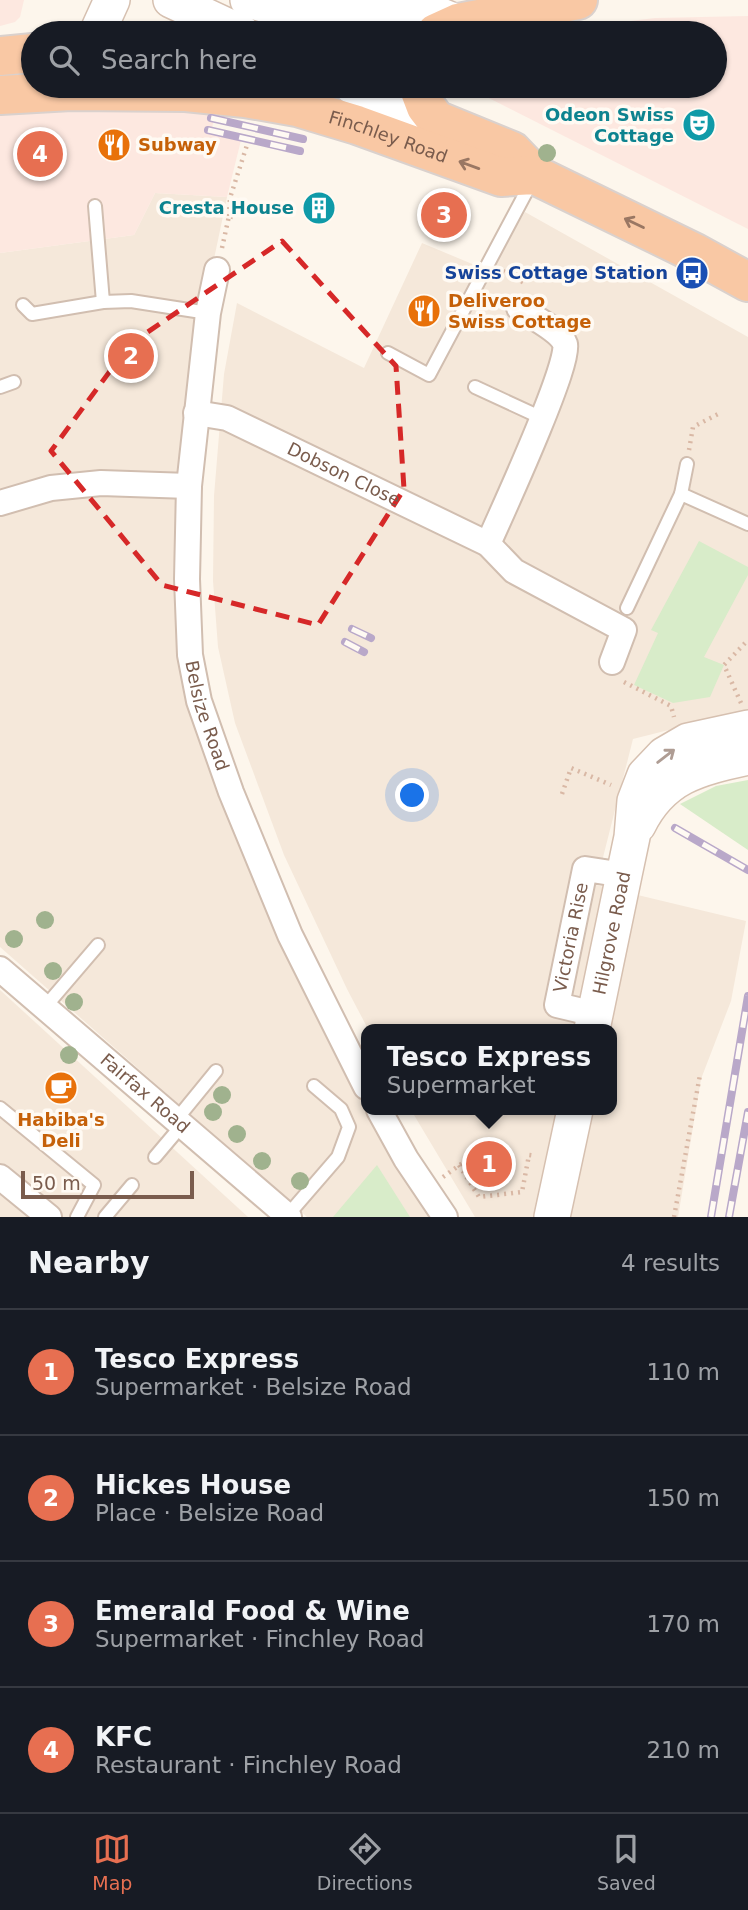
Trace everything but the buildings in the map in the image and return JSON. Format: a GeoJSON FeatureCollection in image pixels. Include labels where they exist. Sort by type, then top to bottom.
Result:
{"type":"FeatureCollection","features":[{"type":"Feature","properties":{"kind":"highway"},"geometry":{"type":"LineString","coordinates":[[480,21],[578,0]]}},
{"type":"Feature","properties":{"kind":"highway"},"geometry":{"type":"LineString","coordinates":[[0,56],[21,54]]}},
{"type":"Feature","properties":{"kind":"highway","name":"Finchley Road"},"geometry":{"type":"LineString","coordinates":[[0,95],[21,94]]}},
{"type":"Feature","properties":{"kind":"highway","name":"Finchley Road"},"geometry":{"type":"LineString","coordinates":[[246,98],[316,112],[501,177],[535,175],[695,253],[748,282]]}},
{"type":"Feature","properties":{"kind":"highway"},"geometry":{"type":"LineString","coordinates":[[423,98],[436,120],[512,151],[535,175]]}},
{"type":"Feature","properties":{"kind":"main road"},"geometry":{"type":"LineString","coordinates":[[102,21],[112,0]]}},
{"type":"Feature","properties":{"kind":"main road"},"geometry":{"type":"LineString","coordinates":[[171,0],[216,21]]}},
{"type":"Feature","properties":{"kind":"main road"},"geometry":{"type":"LineString","coordinates":[[248,0],[281,9],[337,14],[415,5],[437,21]]}},
{"type":"Feature","properties":{"kind":"main road"},"geometry":{"type":"LineString","coordinates":[[375,98],[436,120]]}},
{"type":"Feature","properties":{"kind":"main road","name":"Hilgrove Road"},"geometry":{"type":"LineString","coordinates":[[593,1022],[632,837],[635,801],[645,775],[664,755],[688,741],[746,720]]}},
{"type":"Feature","properties":{"kind":"main road","name":"Hilgrove Road"},"geometry":{"type":"LineString","coordinates":[[632,837],[646,808],[673,781],[706,767],[748,757]]}},
{"type":"Feature","properties":{"kind":"main road"},"geometry":{"type":"LineString","coordinates":[[552,1217],[574,1115]]}},
{"type":"Feature","properties":{"kind":"street","name":"Belsize Road"},"geometry":{"type":"LineString","coordinates":[[217,270],[208,313],[189,486],[187,579],[190,654],[199,701],[230,792],[290,935],[361,1077]]}},
{"type":"Feature","properties":{"kind":"street"},"geometry":{"type":"LineString","coordinates":[[488,544],[564,362],[565,345],[555,332],[519,308]]}},
{"type":"Feature","properties":{"kind":"street","name":"Dobson Close"},"geometry":{"type":"LineString","coordinates":[[196,413],[227,418],[488,544],[514,571],[624,630],[612,662]]}},
{"type":"Feature","properties":{"kind":"street"},"geometry":{"type":"LineString","coordinates":[[0,503],[51,488],[101,483],[189,486]]}},
{"type":"Feature","properties":{"kind":"street","name":"Fairfax Road"},"geometry":{"type":"LineString","coordinates":[[0,969],[288,1216]]}},
{"type":"Feature","properties":{"kind":"street"},"geometry":{"type":"LineString","coordinates":[[382,1115],[406,1159],[445,1217]]}},
{"type":"Feature","properties":{"kind":"street"},"geometry":{"type":"LineString","coordinates":[[0,1177],[49,1217]]}},
{"type":"Feature","properties":{"kind":"lane"},"geometry":{"type":"LineString","coordinates":[[388,353],[429,375],[535,175]]}},
{"type":"Feature","properties":{"kind":"lane"},"geometry":{"type":"LineString","coordinates":[[95,206],[103,302]]}},
{"type":"Feature","properties":{"kind":"lane"},"geometry":{"type":"LineString","coordinates":[[23,305],[32,314],[103,302],[131,301],[208,313]]}},
{"type":"Feature","properties":{"kind":"lane"},"geometry":{"type":"LineString","coordinates":[[0,387],[14,382]]}},
{"type":"Feature","properties":{"kind":"lane"},"geometry":{"type":"LineString","coordinates":[[475,387],[542,418]]}},
{"type":"Feature","properties":{"kind":"lane"},"geometry":{"type":"LineString","coordinates":[[627,607],[681,494],[687,464]]}},
{"type":"Feature","properties":{"kind":"lane"},"geometry":{"type":"LineString","coordinates":[[681,494],[748,524]]}},
{"type":"Feature","properties":{"kind":"lane"},"geometry":{"type":"LineString","coordinates":[[45,1007],[98,945]]}},
{"type":"Feature","properties":{"kind":"lane"},"geometry":{"type":"LineString","coordinates":[[155,1157],[216,1071]]}},
{"type":"Feature","properties":{"kind":"lane"},"geometry":{"type":"LineString","coordinates":[[288,1216],[338,1157],[349,1127],[341,1109],[314,1086]]}},
{"type":"Feature","properties":{"kind":"lane"},"geometry":{"type":"LineString","coordinates":[[0,1108],[94,1185],[77,1217]]}},
{"type":"Feature","properties":{"kind":"lane"},"geometry":{"type":"LineString","coordinates":[[105,1217],[132,1185]]}},
{"type":"Feature","properties":{"kind":"path"},"geometry":{"type":"LineString","coordinates":[[217,270],[231,216],[230,198],[247,145]]}},
{"type":"Feature","properties":{"kind":"path"},"geometry":{"type":"LineString","coordinates":[[687,464],[693,427],[718,414]]}},
{"type":"Feature","properties":{"kind":"path"},"geometry":{"type":"LineString","coordinates":[[746,720],[724,665],[748,639]]}},
{"type":"Feature","properties":{"kind":"path"},"geometry":{"type":"LineString","coordinates":[[612,662],[609,674],[672,705],[678,728]]}},
{"type":"Feature","properties":{"kind":"path"},"geometry":{"type":"LineString","coordinates":[[562,794],[570,768],[618,788]]}},
{"type":"Feature","properties":{"kind":"path"},"geometry":{"type":"LineString","coordinates":[[674,1217],[700,1076]]}},
{"type":"Feature","properties":{"kind":"path"},"geometry":{"type":"LineString","coordinates":[[459,1165],[479,1197],[522,1192],[529,1155],[543,1158]]}},
{"type":"Feature","properties":{"kind":"highlighted area"},"geometry":{"type":"Polygon","coordinates":[[[282,241],[396,366],[404,489],[318,625],[162,585],[51,451],[130,344],[282,241]]]}},
{"type":"Feature","properties":{"kind":"shaded area"},"geometry":{"type":"Polygon","coordinates":[[[0,0],[24,0],[20,17],[15,22],[0,26],[0,0]]]}},
{"type":"Feature","properties":{"kind":"shaded area","name":"Odeon Swiss Cottage"},"geometry":{"type":"Polygon","coordinates":[[[748,16],[748,229],[489,98],[727,98],[727,21],[631,21],[748,16]]]}},
{"type":"Feature","properties":{"kind":"shaded area"},"geometry":{"type":"Polygon","coordinates":[[[64,109],[198,111],[215,115],[212,128],[242,136],[227,197],[155,193],[134,235],[0,253],[0,114],[64,109]]]}},
{"type":"Feature","properties":{"kind":"shaded area"},"geometry":{"type":"Polygon","coordinates":[[[155,193],[227,197],[201,321],[180,442],[173,580],[178,640],[188,699],[239,843],[304,992],[361,1100],[361,1115],[369,1115],[430,1217],[307,1217],[0,947],[0,253],[134,235],[155,193]]]}},
{"type":"Feature","properties":{"kind":"shaded area"},"geometry":{"type":"Polygon","coordinates":[[[525,212],[748,337],[748,710],[633,739],[596,885],[746,921],[731,1001],[701,1079],[678,1217],[475,1217],[414,1115],[617,1115],[617,1024],[365,1024],[284,855],[235,723],[218,647],[213,581],[214,496],[224,374],[237,303],[364,368],[422,243],[489,271],[525,212]]]}},
{"type":"Feature","properties":{"kind":"shaded area"},"geometry":{"type":"Polygon","coordinates":[[[0,990],[248,1217],[0,1217],[0,990]]]}},
{"type":"Feature","properties":{"kind":"green space"},"geometry":{"type":"Polygon","coordinates":[[[699,541],[748,567],[748,575],[704,657],[724,665],[710,697],[673,703],[634,685],[658,633],[651,630],[699,541]]]}},
{"type":"Feature","properties":{"kind":"green space"},"geometry":{"type":"Polygon","coordinates":[[[748,780],[748,850],[680,804],[716,786],[748,780]]]}},
{"type":"Feature","properties":{"kind":"green space"},"geometry":{"type":"Polygon","coordinates":[[[377,1165],[410,1217],[333,1217],[377,1165]]]}},
{"type":"Feature","properties":{"kind":"railway"},"geometry":{"type":"LineString","coordinates":[[211,118],[303,139]]}},
{"type":"Feature","properties":{"kind":"railway"},"geometry":{"type":"LineString","coordinates":[[208,130],[300,151]]}},
{"type":"Feature","properties":{"kind":"railway"},"geometry":{"type":"LineString","coordinates":[[352,629],[371,638]]}},
{"type":"Feature","properties":{"kind":"railway"},"geometry":{"type":"LineString","coordinates":[[345,642],[364,652]]}},
{"type":"Feature","properties":{"kind":"railway"},"geometry":{"type":"LineString","coordinates":[[675,828],[748,870]]}},
{"type":"Feature","properties":{"kind":"railway"},"geometry":{"type":"LineString","coordinates":[[711,1217],[748,996]]}},
{"type":"Feature","properties":{"kind":"railway"},"geometry":{"type":"LineString","coordinates":[[729,1217],[748,1112]]}},
{"type":"Feature","properties":{"kind":"place","name":"Odeon Swiss Cottage"},"geometry":{"type":"Point","coordinates":[699,125]}},
{"type":"Feature","properties":{"kind":"place","name":"Subway"},"geometry":{"type":"Point","coordinates":[114,145]}},
{"type":"Feature","properties":{"kind":"place","name":"KFC"},"geometry":{"type":"Point","coordinates":[40,154]}},
{"type":"Feature","properties":{"kind":"place","name":"Cresta House"},"geometry":{"type":"Point","coordinates":[319,208]}},
{"type":"Feature","properties":{"kind":"place","name":"Emerald Food & Wine"},"geometry":{"type":"Point","coordinates":[444,215]}},
{"type":"Feature","properties":{"kind":"place","name":"Swiss Cottage Station"},"geometry":{"type":"Point","coordinates":[692,273]}},
{"type":"Feature","properties":{"kind":"place","name":"Deliveroo Swiss Cottage"},"geometry":{"type":"Point","coordinates":[424,311]}},
{"type":"Feature","properties":{"kind":"place","name":"Hickes House"},"geometry":{"type":"Point","coordinates":[131,356]}},
{"type":"Feature","properties":{"kind":"place","name":"Habiba's Deli"},"geometry":{"type":"Point","coordinates":[61,1088]}},
{"type":"Feature","properties":{"kind":"place","name":"Tesco Express"},"geometry":{"type":"Point","coordinates":[489,1164]}}]}
